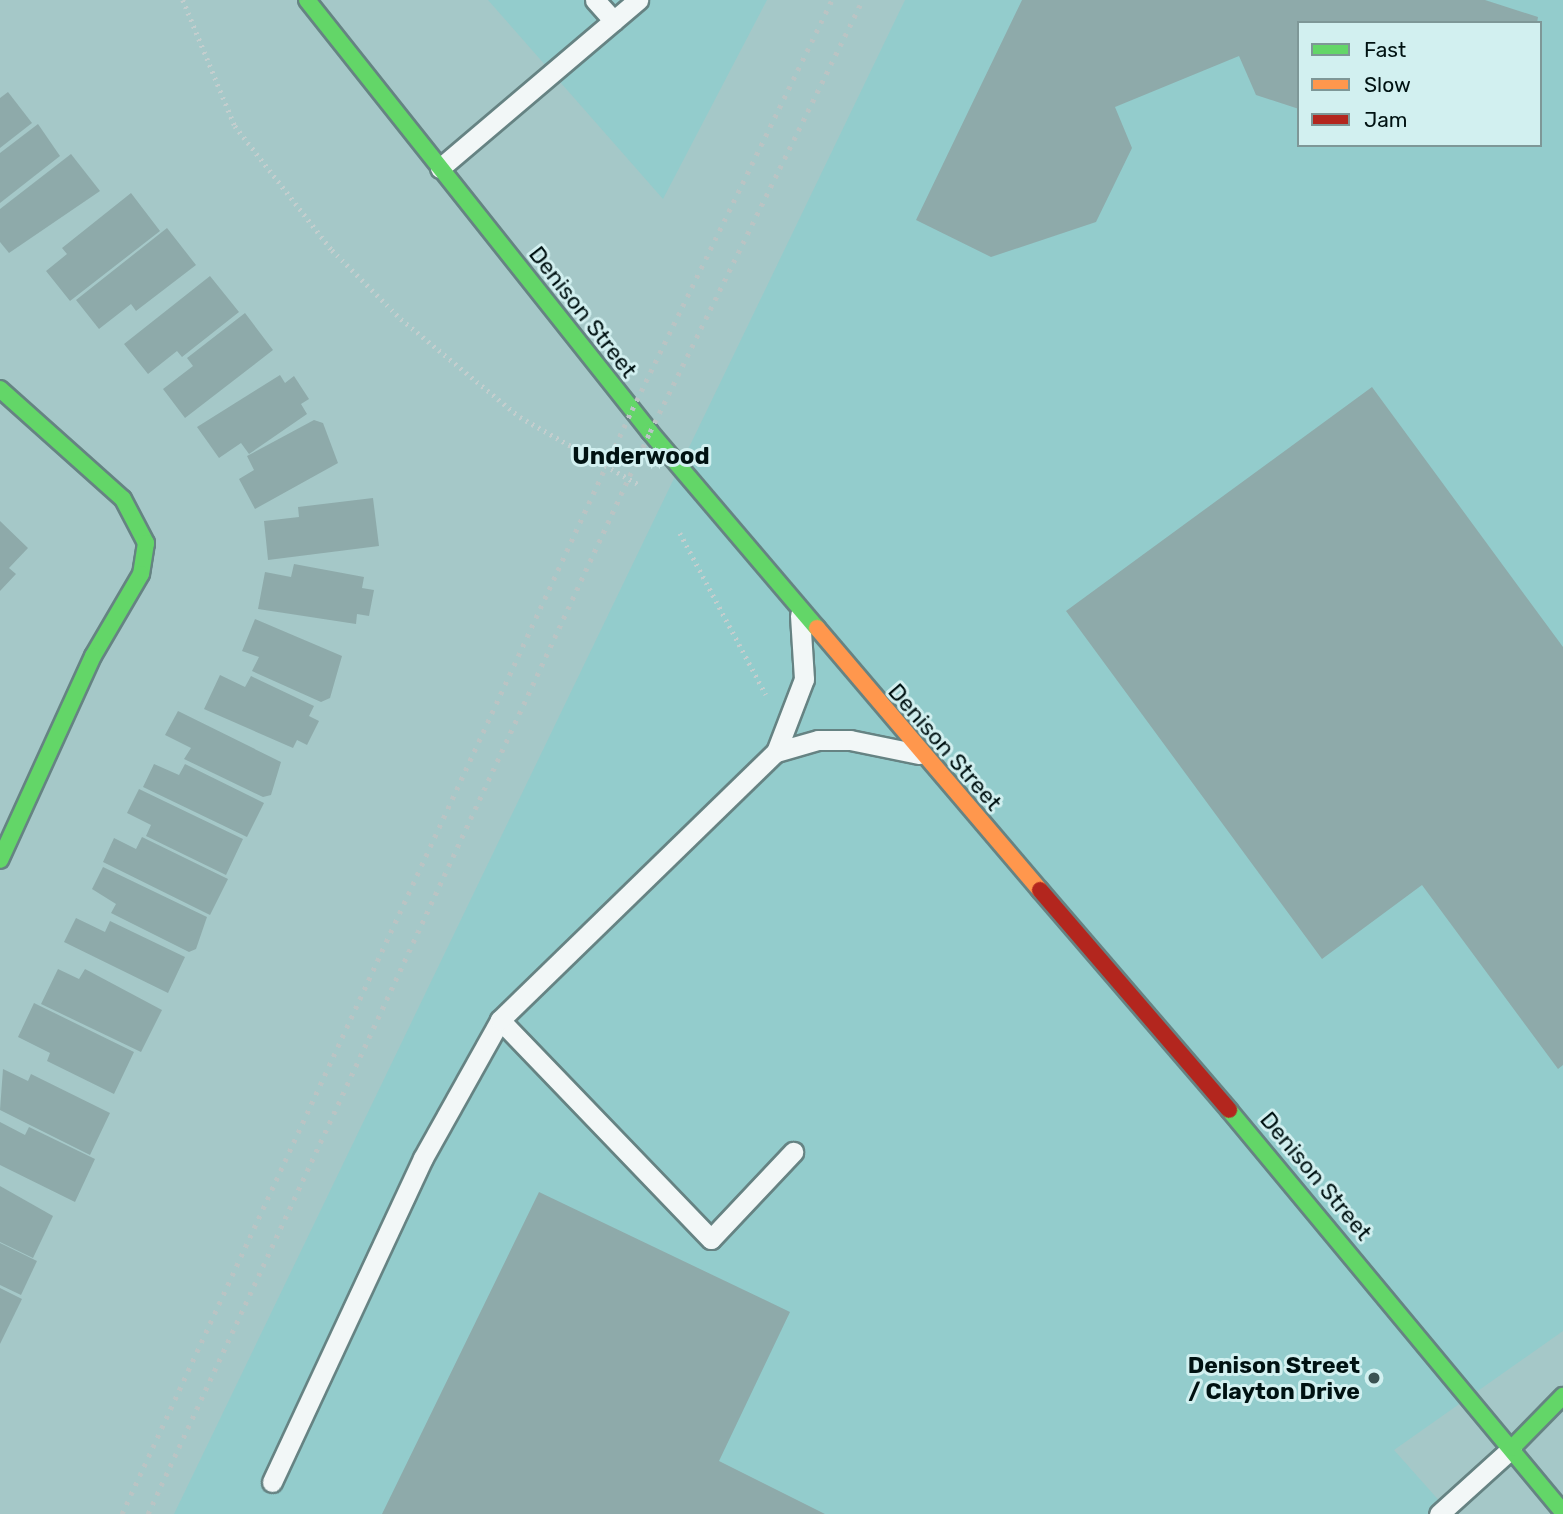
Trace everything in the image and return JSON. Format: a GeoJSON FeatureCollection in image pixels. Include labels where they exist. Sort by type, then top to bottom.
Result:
{"type":"FeatureCollection","features":[{"type":"Feature","properties":{"kind":"main road","name":"Denison Street"},"geometry":{"type":"LineString","coordinates":[[307,0],[440,168],[800,610],[920,754],[1187,1059],[1563,1512]]}},
{"type":"Feature","properties":{"kind":"main road"},"geometry":{"type":"LineString","coordinates":[[0,389],[123,499],[146,543],[141,574],[93,656],[0,860]]}},
{"type":"Feature","properties":{"kind":"main road"},"geometry":{"type":"LineString","coordinates":[[1512,1448],[1563,1396]]}},
{"type":"Feature","properties":{"kind":"lane"},"geometry":{"type":"LineString","coordinates":[[595,0],[614,21]]}},
{"type":"Feature","properties":{"kind":"lane"},"geometry":{"type":"LineString","coordinates":[[440,168],[638,0]]}},
{"type":"Feature","properties":{"kind":"lane"},"geometry":{"type":"LineString","coordinates":[[272,1482],[423,1158],[500,1020],[776,752],[803,679],[800,610]]}},
{"type":"Feature","properties":{"kind":"lane"},"geometry":{"type":"LineString","coordinates":[[776,752],[839,740],[920,754]]}},
{"type":"Feature","properties":{"kind":"lane"},"geometry":{"type":"LineString","coordinates":[[500,1020],[711,1239],[793,1152]]}},
{"type":"Feature","properties":{"kind":"lane"},"geometry":{"type":"LineString","coordinates":[[1439,1514],[1512,1448]]}},
{"type":"Feature","properties":{"kind":"path"},"geometry":{"type":"LineString","coordinates":[[183,0],[235,126],[332,250],[401,319],[520,417],[621,471],[645,491]]}},
{"type":"Feature","properties":{"kind":"path"},"geometry":{"type":"LineString","coordinates":[[677,527],[752,678],[787,722]]}},
{"type":"Feature","properties":{"kind":"shaded area"},"geometry":{"type":"Polygon","coordinates":[[[488,0],[767,0],[663,199],[488,0]]]}},
{"type":"Feature","properties":{"kind":"shaded area"},"geometry":{"type":"Polygon","coordinates":[[[905,0],[1563,0],[1563,1331],[1394,1450],[1451,1514],[174,1514],[905,0]]]}},
{"type":"Feature","properties":{"kind":"building"},"geometry":{"type":"Polygon","coordinates":[[[1022,0],[1485,0],[1538,17],[1537,21],[1297,21],[1297,108],[1256,95],[1239,56],[1115,107],[1132,148],[1096,222],[991,257],[916,220],[1022,0]]]}},
{"type":"Feature","properties":{"kind":"building"},"geometry":{"type":"Polygon","coordinates":[[[8,92],[32,123],[0,148],[0,98],[8,92]]]}},
{"type":"Feature","properties":{"kind":"building"},"geometry":{"type":"Polygon","coordinates":[[[38,124],[60,156],[0,203],[0,153],[38,124]]]}},
{"type":"Feature","properties":{"kind":"building"},"geometry":{"type":"Polygon","coordinates":[[[71,154],[100,191],[9,253],[0,242],[0,209],[71,154]]]}},
{"type":"Feature","properties":{"kind":"building"},"geometry":{"type":"Polygon","coordinates":[[[131,193],[160,231],[70,301],[46,271],[67,254],[62,248],[131,193]]]}},
{"type":"Feature","properties":{"kind":"building"},"geometry":{"type":"Polygon","coordinates":[[[167,228],[196,265],[136,311],[131,304],[99,329],[76,300],[167,228]]]}},
{"type":"Feature","properties":{"kind":"building"},"geometry":{"type":"Polygon","coordinates":[[[210,276],[239,312],[182,357],[177,351],[148,374],[124,344],[210,276]]]}},
{"type":"Feature","properties":{"kind":"building"},"geometry":{"type":"Polygon","coordinates":[[[245,313],[273,350],[185,418],[163,389],[193,366],[187,358],[245,313]]]}},
{"type":"Feature","properties":{"kind":"building"},"geometry":{"type":"Polygon","coordinates":[[[280,375],[285,383],[294,376],[309,399],[301,404],[307,414],[249,454],[241,443],[219,458],[197,427],[280,375]]]}},
{"type":"Feature","properties":{"kind":"building"},"geometry":{"type":"Polygon","coordinates":[[[1372,387],[1563,647],[1563,1065],[1558,1069],[1422,885],[1322,959],[1066,611],[1372,387]]]}},
{"type":"Feature","properties":{"kind":"building"},"geometry":{"type":"Polygon","coordinates":[[[314,420],[323,423],[338,463],[255,509],[239,479],[254,470],[247,456],[314,420]]]}},
{"type":"Feature","properties":{"kind":"building"},"geometry":{"type":"Polygon","coordinates":[[[373,498],[379,546],[268,560],[264,521],[299,517],[298,507],[373,498]]]}},
{"type":"Feature","properties":{"kind":"building"},"geometry":{"type":"Polygon","coordinates":[[[0,521],[28,548],[9,568],[16,574],[0,591],[0,521]]]}},
{"type":"Feature","properties":{"kind":"building"},"geometry":{"type":"Polygon","coordinates":[[[294,564],[364,577],[362,588],[374,590],[369,616],[357,614],[356,624],[258,609],[265,572],[291,577],[294,564]]]}},
{"type":"Feature","properties":{"kind":"building"},"geometry":{"type":"Polygon","coordinates":[[[255,619],[342,656],[330,698],[321,702],[252,671],[259,657],[242,651],[255,619]]]}},
{"type":"Feature","properties":{"kind":"building"},"geometry":{"type":"Polygon","coordinates":[[[220,675],[245,687],[251,676],[314,706],[309,716],[319,721],[307,745],[297,740],[293,748],[204,709],[220,675]]]}},
{"type":"Feature","properties":{"kind":"building"},"geometry":{"type":"Polygon","coordinates":[[[178,711],[281,762],[271,795],[263,797],[184,759],[191,748],[165,735],[178,711]]]}},
{"type":"Feature","properties":{"kind":"building"},"geometry":{"type":"Polygon","coordinates":[[[154,764],[179,775],[185,764],[264,803],[247,837],[143,787],[154,764]]]}},
{"type":"Feature","properties":{"kind":"building"},"geometry":{"type":"Polygon","coordinates":[[[139,789],[243,839],[226,875],[146,836],[151,825],[127,813],[139,789]]]}},
{"type":"Feature","properties":{"kind":"building"},"geometry":{"type":"Polygon","coordinates":[[[142,837],[228,879],[210,915],[103,862],[114,838],[136,849],[142,837]]]}},
{"type":"Feature","properties":{"kind":"building"},"geometry":{"type":"Polygon","coordinates":[[[103,867],[207,917],[196,949],[189,952],[111,913],[116,904],[92,889],[103,867]]]}},
{"type":"Feature","properties":{"kind":"building"},"geometry":{"type":"Polygon","coordinates":[[[76,918],[105,932],[110,921],[185,957],[168,993],[64,942],[76,918]]]}},
{"type":"Feature","properties":{"kind":"building"},"geometry":{"type":"Polygon","coordinates":[[[58,969],[79,979],[85,969],[162,1010],[141,1052],[41,1004],[58,969]]]}},
{"type":"Feature","properties":{"kind":"building"},"geometry":{"type":"Polygon","coordinates":[[[34,1003],[134,1052],[114,1094],[47,1061],[50,1053],[18,1037],[34,1003]]]}},
{"type":"Feature","properties":{"kind":"building"},"geometry":{"type":"Polygon","coordinates":[[[3,1069],[28,1081],[31,1074],[110,1113],[90,1155],[0,1110],[3,1069]]]}},
{"type":"Feature","properties":{"kind":"building"},"geometry":{"type":"Polygon","coordinates":[[[0,1122],[25,1135],[29,1127],[95,1159],[75,1202],[0,1165],[0,1122]]]}},
{"type":"Feature","properties":{"kind":"building"},"geometry":{"type":"Polygon","coordinates":[[[0,1186],[53,1216],[33,1258],[0,1242],[0,1186]]]}},
{"type":"Feature","properties":{"kind":"building"},"geometry":{"type":"Polygon","coordinates":[[[539,1192],[790,1312],[719,1461],[825,1514],[382,1514],[539,1192]]]}},
{"type":"Feature","properties":{"kind":"building"},"geometry":{"type":"Polygon","coordinates":[[[0,1243],[37,1261],[21,1295],[0,1285],[0,1243]]]}},
{"type":"Feature","properties":{"kind":"building"},"geometry":{"type":"Polygon","coordinates":[[[0,1288],[22,1299],[0,1344],[0,1288]]]}},
{"type":"Feature","properties":{"kind":"railway"},"geometry":{"type":"LineString","coordinates":[[122,1514],[632,410],[832,0]]}},
{"type":"Feature","properties":{"kind":"railway"},"geometry":{"type":"LineString","coordinates":[[148,1514],[650,432],[863,0]]}},
{"type":"Feature","properties":{"kind":"traffic: fast"},"geometry":{"type":"LineString","coordinates":[[307,0],[650,432],[817,628]]}},
{"type":"Feature","properties":{"kind":"traffic: fast"},"geometry":{"type":"LineString","coordinates":[[0,389],[123,499],[146,543],[141,574],[93,656],[0,860]]}},
{"type":"Feature","properties":{"kind":"traffic: fast"},"geometry":{"type":"LineString","coordinates":[[1229,1110],[1563,1512]]}},
{"type":"Feature","properties":{"kind":"traffic: fast"},"geometry":{"type":"LineString","coordinates":[[1512,1448],[1563,1396]]}},
{"type":"Feature","properties":{"kind":"traffic: slow"},"geometry":{"type":"LineString","coordinates":[[817,628],[1040,890]]}},
{"type":"Feature","properties":{"kind":"traffic: jam"},"geometry":{"type":"LineString","coordinates":[[1040,890],[1229,1110]]}},
{"type":"Feature","properties":{"kind":"place","name":"Denison Street / Clayton Drive"},"geometry":{"type":"Point","coordinates":[1374,1378]}},
{"type":"Feature","properties":{"kind":"district","name":"Underwood"},"geometry":{"type":"Point","coordinates":[641,457]}}]}
